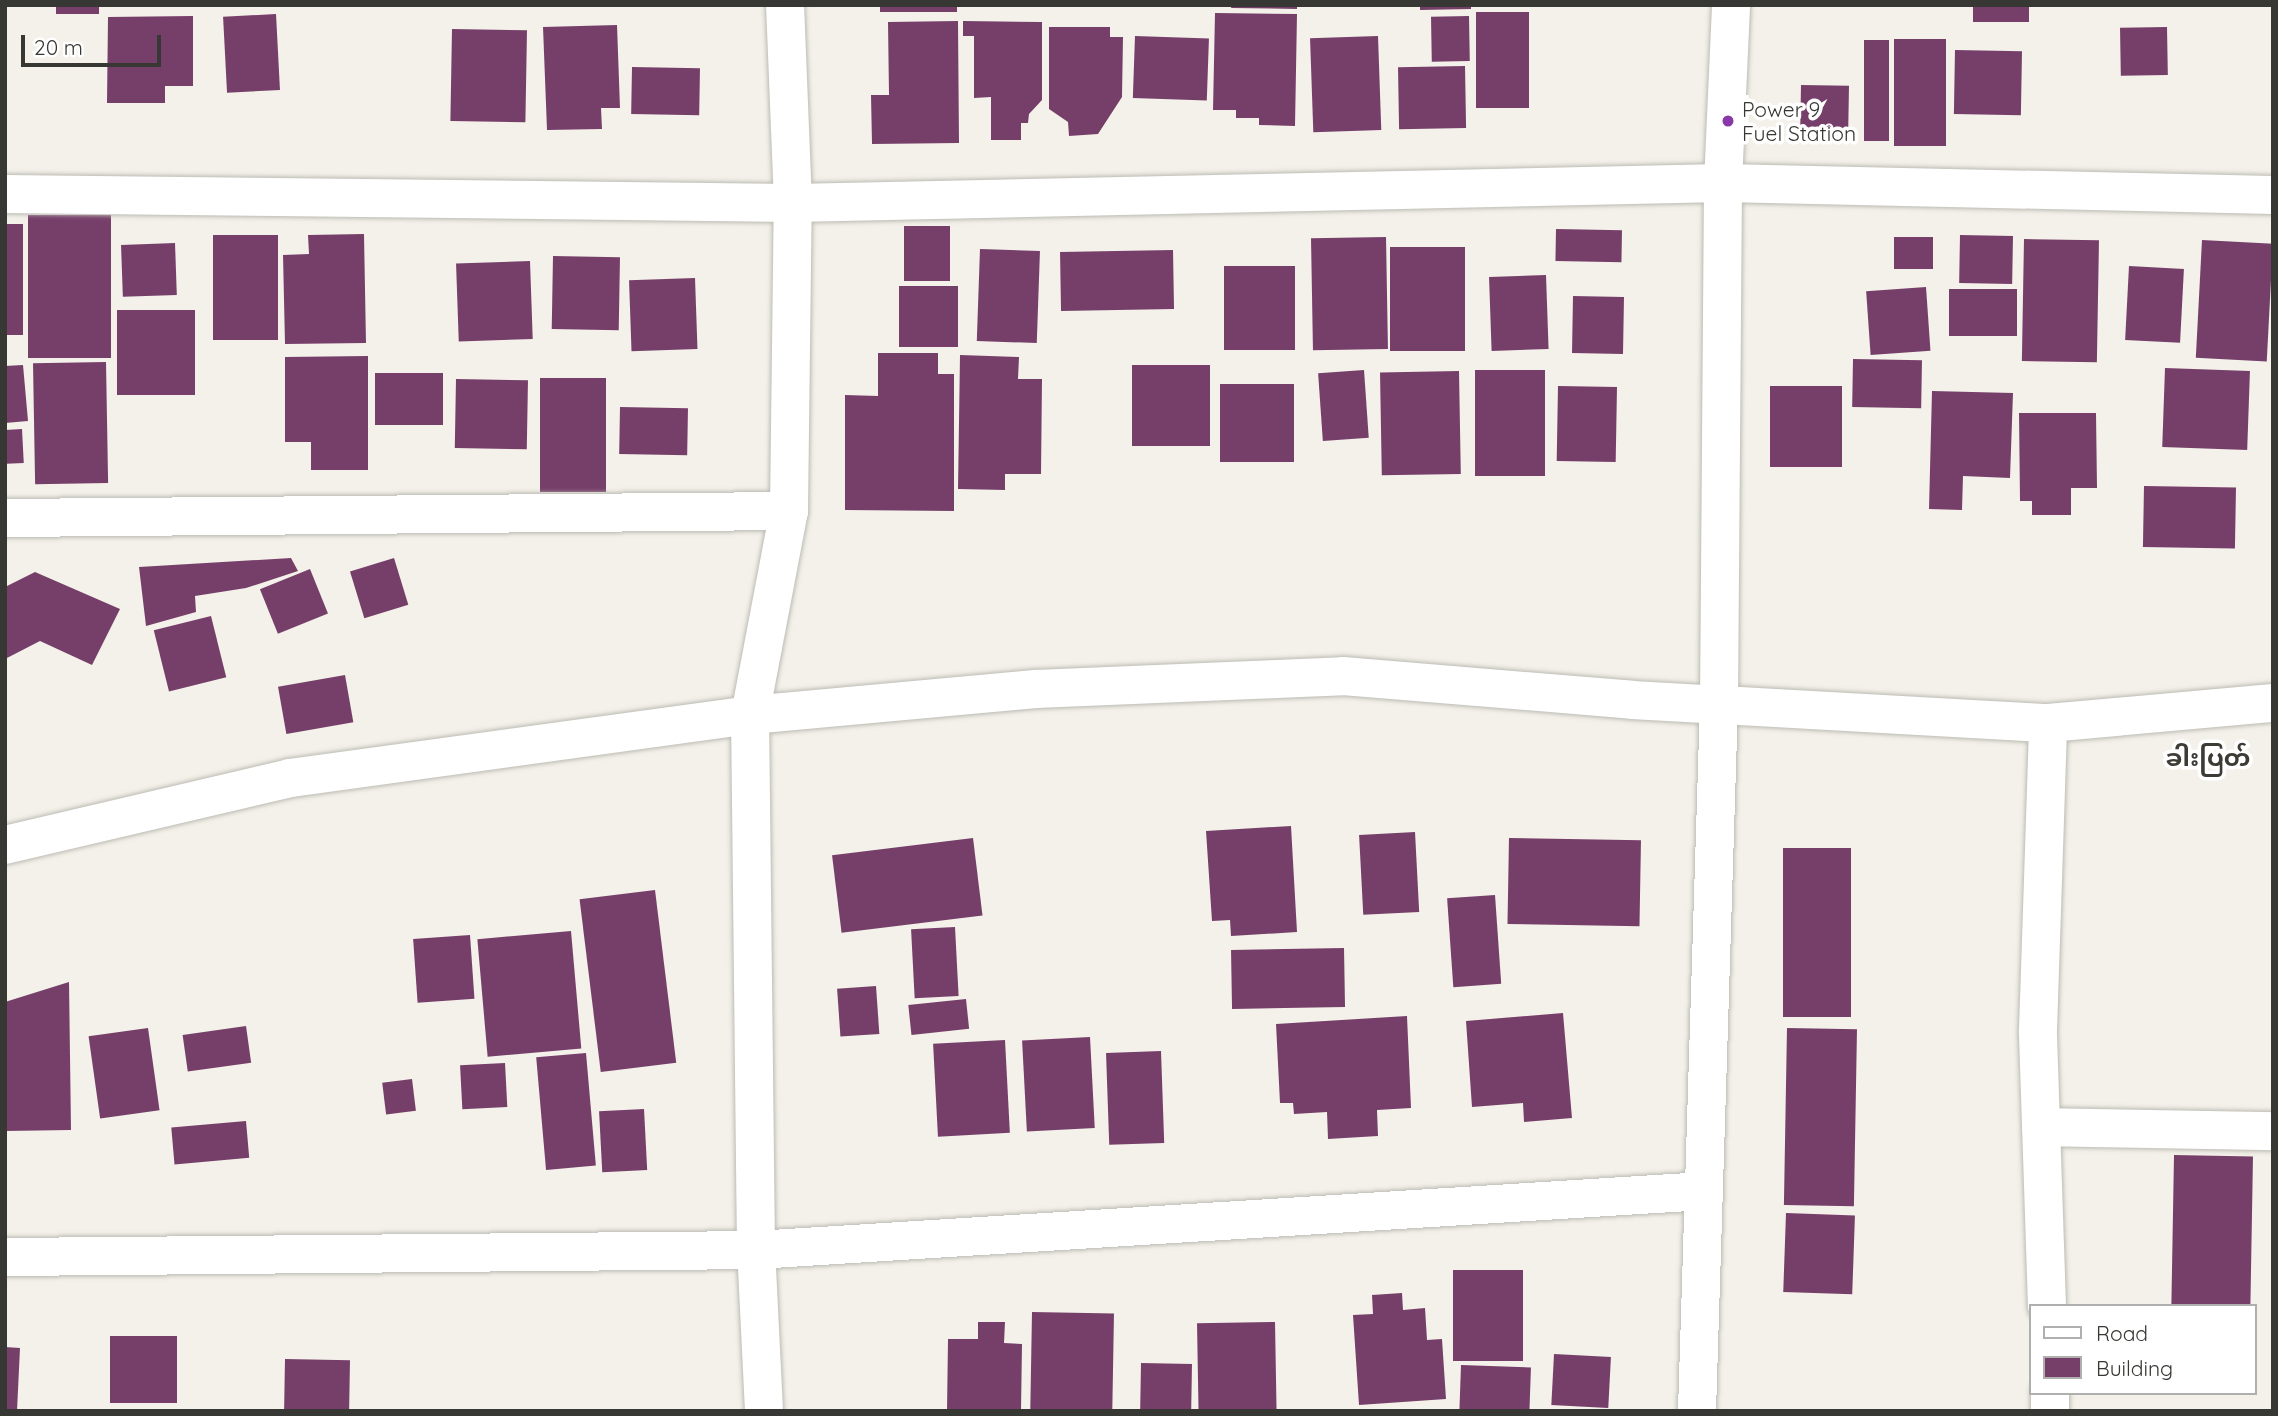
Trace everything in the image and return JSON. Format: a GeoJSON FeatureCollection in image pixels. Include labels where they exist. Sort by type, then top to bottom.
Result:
{"type":"FeatureCollection","features":[{"type":"Feature","properties":{"kind":"street"},"geometry":{"type":"LineString","coordinates":[[764,1411],[756,1250],[750,715],[789,511],[793,203],[785,5]]}},
{"type":"Feature","properties":{"kind":"street"},"geometry":{"type":"LineString","coordinates":[[1697,1411],[1719,705],[1723,183],[1731,5]]}},
{"type":"Feature","properties":{"kind":"street"},"geometry":{"type":"LineString","coordinates":[[5,194],[793,203],[1723,183],[2273,195]]}},
{"type":"Feature","properties":{"kind":"street"},"geometry":{"type":"LineString","coordinates":[[5,518],[789,511]]}},
{"type":"Feature","properties":{"kind":"street"},"geometry":{"type":"LineString","coordinates":[[5,845],[290,778],[750,715],[1036,689],[1343,676],[1719,705],[2048,723],[2273,703]]}},
{"type":"Feature","properties":{"kind":"street"},"geometry":{"type":"LineString","coordinates":[[2047,1304],[2038,1031],[2048,723]]}},
{"type":"Feature","properties":{"kind":"street"},"geometry":{"type":"LineString","coordinates":[[2041,1127],[2273,1131]]}},
{"type":"Feature","properties":{"kind":"street"},"geometry":{"type":"LineString","coordinates":[[5,1257],[756,1250],[1704,1191]]}},
{"type":"Feature","properties":{"kind":"building"},"geometry":{"type":"Polygon","coordinates":[[[56,5],[99,5],[99,14],[56,14],[56,5]]]}},
{"type":"Feature","properties":{"kind":"building"},"geometry":{"type":"Polygon","coordinates":[[[880,5],[957,5],[957,12],[880,12],[880,5]]]}},
{"type":"Feature","properties":{"kind":"building"},"geometry":{"type":"Polygon","coordinates":[[[1232,5],[1297,5],[1297,9],[1231,8],[1232,5]]]}},
{"type":"Feature","properties":{"kind":"building"},"geometry":{"type":"Polygon","coordinates":[[[1420,5],[1471,5],[1471,9],[1420,10],[1420,5]]]}},
{"type":"Feature","properties":{"kind":"building"},"geometry":{"type":"Polygon","coordinates":[[[1973,5],[2029,5],[2029,22],[1973,22],[1973,5]]]}},
{"type":"Feature","properties":{"kind":"building"},"geometry":{"type":"Polygon","coordinates":[[[1476,12],[1529,12],[1529,108],[1476,108],[1476,12]]]}},
{"type":"Feature","properties":{"kind":"building"},"geometry":{"type":"Polygon","coordinates":[[[1215,13],[1297,14],[1295,126],[1259,125],[1259,118],[1236,118],[1236,110],[1213,110],[1215,13]]]}},
{"type":"Feature","properties":{"kind":"building"},"geometry":{"type":"Polygon","coordinates":[[[276,14],[280,90],[227,93],[223,17],[276,14]]]}},
{"type":"Feature","properties":{"kind":"building"},"geometry":{"type":"Polygon","coordinates":[[[193,16],[193,86],[165,86],[165,103],[107,103],[108,17],[193,16]]]}},
{"type":"Feature","properties":{"kind":"building"},"geometry":{"type":"Polygon","coordinates":[[[1469,16],[1470,61],[1432,62],[1431,17],[1469,16]]]}},
{"type":"Feature","properties":{"kind":"building"},"geometry":{"type":"Polygon","coordinates":[[[958,21],[959,143],[872,144],[871,95],[889,95],[888,22],[958,21]]]}},
{"type":"Feature","properties":{"kind":"building"},"geometry":{"type":"Polygon","coordinates":[[[963,21],[1042,22],[1042,100],[1029,114],[1028,123],[1021,123],[1021,140],[991,140],[991,97],[974,98],[974,36],[963,36],[963,21]]]}},
{"type":"Feature","properties":{"kind":"building"},"geometry":{"type":"Polygon","coordinates":[[[617,25],[620,108],[601,108],[602,129],[547,130],[543,27],[617,25]]]}},
{"type":"Feature","properties":{"kind":"building"},"geometry":{"type":"Polygon","coordinates":[[[1049,27],[1110,27],[1110,37],[1123,37],[1122,97],[1098,134],[1069,136],[1068,122],[1049,109],[1049,27]]]}},
{"type":"Feature","properties":{"kind":"building"},"geometry":{"type":"Polygon","coordinates":[[[2167,27],[2168,75],[2121,76],[2120,28],[2167,27]]]}},
{"type":"Feature","properties":{"kind":"building"},"geometry":{"type":"Polygon","coordinates":[[[452,29],[527,30],[525,122],[450,121],[452,29]]]}},
{"type":"Feature","properties":{"kind":"building"},"geometry":{"type":"Polygon","coordinates":[[[1135,36],[1209,39],[1207,101],[1133,98],[1135,36]]]}},
{"type":"Feature","properties":{"kind":"building"},"geometry":{"type":"Polygon","coordinates":[[[1378,36],[1381,130],[1313,132],[1310,38],[1378,36]]]}},
{"type":"Feature","properties":{"kind":"building"},"geometry":{"type":"Polygon","coordinates":[[[1894,39],[1946,39],[1946,146],[1894,146],[1894,39]]]}},
{"type":"Feature","properties":{"kind":"building"},"geometry":{"type":"Polygon","coordinates":[[[1864,40],[1889,40],[1889,141],[1864,141],[1864,40]]]}},
{"type":"Feature","properties":{"kind":"building"},"geometry":{"type":"Polygon","coordinates":[[[1955,50],[2022,51],[2021,115],[1954,114],[1955,50]]]}},
{"type":"Feature","properties":{"kind":"building"},"geometry":{"type":"Polygon","coordinates":[[[1465,66],[1466,128],[1399,129],[1398,67],[1465,66]]]}},
{"type":"Feature","properties":{"kind":"building"},"geometry":{"type":"Polygon","coordinates":[[[632,67],[700,68],[699,115],[631,114],[632,67]]]}},
{"type":"Feature","properties":{"kind":"building"},"geometry":{"type":"Polygon","coordinates":[[[1801,85],[1849,86],[1848,134],[1800,133],[1801,85]]]}},
{"type":"Feature","properties":{"kind":"building"},"geometry":{"type":"Polygon","coordinates":[[[28,215],[111,215],[111,358],[28,358],[28,215]]]}},
{"type":"Feature","properties":{"kind":"building"},"geometry":{"type":"Polygon","coordinates":[[[5,224],[23,224],[23,335],[5,335],[5,224]]]}},
{"type":"Feature","properties":{"kind":"building"},"geometry":{"type":"Polygon","coordinates":[[[904,226],[950,226],[950,281],[904,281],[904,226]]]}},
{"type":"Feature","properties":{"kind":"building"},"geometry":{"type":"Polygon","coordinates":[[[1556,229],[1622,230],[1621,262],[1555,261],[1556,229]]]}},
{"type":"Feature","properties":{"kind":"building"},"geometry":{"type":"Polygon","coordinates":[[[364,234],[366,343],[285,344],[283,255],[309,254],[308,235],[364,234]]]}},
{"type":"Feature","properties":{"kind":"building"},"geometry":{"type":"Polygon","coordinates":[[[213,235],[278,235],[278,340],[213,340],[213,235]]]}},
{"type":"Feature","properties":{"kind":"building"},"geometry":{"type":"Polygon","coordinates":[[[1960,235],[2013,236],[2012,284],[1959,283],[1960,235]]]}},
{"type":"Feature","properties":{"kind":"building"},"geometry":{"type":"Polygon","coordinates":[[[1386,237],[1388,349],[1313,350],[1311,238],[1386,237]]]}},
{"type":"Feature","properties":{"kind":"building"},"geometry":{"type":"Polygon","coordinates":[[[1894,237],[1933,237],[1933,269],[1894,269],[1894,237]]]}},
{"type":"Feature","properties":{"kind":"building"},"geometry":{"type":"Polygon","coordinates":[[[2024,239],[2099,240],[2097,362],[2022,361],[2024,239]]]}},
{"type":"Feature","properties":{"kind":"building"},"geometry":{"type":"Polygon","coordinates":[[[2202,240],[2273,244],[2267,362],[2196,358],[2202,240]]]}},
{"type":"Feature","properties":{"kind":"building"},"geometry":{"type":"Polygon","coordinates":[[[175,243],[177,295],[123,297],[121,245],[175,243]]]}},
{"type":"Feature","properties":{"kind":"building"},"geometry":{"type":"Polygon","coordinates":[[[1390,247],[1465,247],[1465,351],[1390,351],[1390,247]]]}},
{"type":"Feature","properties":{"kind":"building"},"geometry":{"type":"Polygon","coordinates":[[[980,249],[1040,251],[1037,343],[977,341],[980,249]]]}},
{"type":"Feature","properties":{"kind":"building"},"geometry":{"type":"Polygon","coordinates":[[[1173,250],[1174,309],[1061,311],[1060,252],[1173,250]]]}},
{"type":"Feature","properties":{"kind":"building"},"geometry":{"type":"Polygon","coordinates":[[[553,256],[620,257],[619,330],[552,329],[553,256]]]}},
{"type":"Feature","properties":{"kind":"building"},"geometry":{"type":"Polygon","coordinates":[[[530,261],[533,339],[459,342],[456,264],[530,261]]]}},
{"type":"Feature","properties":{"kind":"building"},"geometry":{"type":"Polygon","coordinates":[[[1224,266],[1295,266],[1295,350],[1224,350],[1224,266]]]}},
{"type":"Feature","properties":{"kind":"building"},"geometry":{"type":"Polygon","coordinates":[[[2129,266],[2184,269],[2180,343],[2125,340],[2129,266]]]}},
{"type":"Feature","properties":{"kind":"building"},"geometry":{"type":"Polygon","coordinates":[[[1546,275],[1549,349],[1492,351],[1489,277],[1546,275]]]}},
{"type":"Feature","properties":{"kind":"building"},"geometry":{"type":"Polygon","coordinates":[[[695,278],[697,349],[632,351],[629,280],[695,278]]]}},
{"type":"Feature","properties":{"kind":"building"},"geometry":{"type":"Polygon","coordinates":[[[899,286],[958,286],[958,347],[899,347],[899,286]]]}},
{"type":"Feature","properties":{"kind":"building"},"geometry":{"type":"Polygon","coordinates":[[[1926,287],[1930,351],[1871,355],[1866,291],[1926,287]]]}},
{"type":"Feature","properties":{"kind":"building"},"geometry":{"type":"Polygon","coordinates":[[[1949,289],[2017,289],[2017,336],[1949,336],[1949,289]]]}},
{"type":"Feature","properties":{"kind":"building"},"geometry":{"type":"Polygon","coordinates":[[[1573,296],[1624,297],[1623,354],[1572,353],[1573,296]]]}},
{"type":"Feature","properties":{"kind":"building"},"geometry":{"type":"Polygon","coordinates":[[[117,310],[195,310],[195,395],[117,395],[117,310]]]}},
{"type":"Feature","properties":{"kind":"building"},"geometry":{"type":"Polygon","coordinates":[[[878,353],[938,353],[938,374],[954,374],[954,511],[845,510],[845,395],[878,396],[878,353]]]}},
{"type":"Feature","properties":{"kind":"building"},"geometry":{"type":"Polygon","coordinates":[[[960,355],[1019,357],[1018,379],[1042,379],[1041,474],[1005,474],[1005,490],[958,489],[960,355]]]}},
{"type":"Feature","properties":{"kind":"building"},"geometry":{"type":"Polygon","coordinates":[[[368,356],[368,470],[311,470],[311,442],[285,442],[285,357],[368,356]]]}},
{"type":"Feature","properties":{"kind":"building"},"geometry":{"type":"Polygon","coordinates":[[[1853,359],[1922,360],[1921,408],[1852,407],[1853,359]]]}},
{"type":"Feature","properties":{"kind":"building"},"geometry":{"type":"Polygon","coordinates":[[[106,362],[108,483],[35,484],[33,363],[106,362]]]}},
{"type":"Feature","properties":{"kind":"building"},"geometry":{"type":"Polygon","coordinates":[[[23,365],[28,421],[5,423],[5,366],[23,365]]]}},
{"type":"Feature","properties":{"kind":"building"},"geometry":{"type":"Polygon","coordinates":[[[1132,365],[1210,365],[1210,446],[1132,446],[1132,365]]]}},
{"type":"Feature","properties":{"kind":"building"},"geometry":{"type":"Polygon","coordinates":[[[2165,368],[2250,371],[2247,450],[2162,447],[2165,368]]]}},
{"type":"Feature","properties":{"kind":"building"},"geometry":{"type":"Polygon","coordinates":[[[1364,370],[1369,438],[1323,441],[1318,373],[1364,370]]]}},
{"type":"Feature","properties":{"kind":"building"},"geometry":{"type":"Polygon","coordinates":[[[1475,370],[1545,370],[1545,476],[1475,476],[1475,370]]]}},
{"type":"Feature","properties":{"kind":"building"},"geometry":{"type":"Polygon","coordinates":[[[1459,371],[1461,474],[1382,475],[1380,372],[1459,371]]]}},
{"type":"Feature","properties":{"kind":"building"},"geometry":{"type":"Polygon","coordinates":[[[375,373],[443,373],[443,425],[375,425],[375,373]]]}},
{"type":"Feature","properties":{"kind":"building"},"geometry":{"type":"Polygon","coordinates":[[[540,378],[606,378],[606,492],[540,492],[540,378]]]}},
{"type":"Feature","properties":{"kind":"building"},"geometry":{"type":"Polygon","coordinates":[[[456,379],[528,380],[527,449],[455,448],[456,379]]]}},
{"type":"Feature","properties":{"kind":"building"},"geometry":{"type":"Polygon","coordinates":[[[1220,384],[1294,384],[1294,462],[1220,462],[1220,384]]]}},
{"type":"Feature","properties":{"kind":"building"},"geometry":{"type":"Polygon","coordinates":[[[1558,386],[1617,387],[1616,462],[1557,461],[1558,386]]]}},
{"type":"Feature","properties":{"kind":"building"},"geometry":{"type":"Polygon","coordinates":[[[1770,386],[1842,386],[1842,467],[1770,467],[1770,386]]]}},
{"type":"Feature","properties":{"kind":"building"},"geometry":{"type":"Polygon","coordinates":[[[1932,391],[2013,393],[2010,478],[1963,476],[1962,510],[1929,509],[1932,391]]]}},
{"type":"Feature","properties":{"kind":"building"},"geometry":{"type":"Polygon","coordinates":[[[620,407],[688,408],[687,455],[619,454],[620,407]]]}},
{"type":"Feature","properties":{"kind":"building"},"geometry":{"type":"Polygon","coordinates":[[[2019,413],[2096,413],[2097,488],[2071,488],[2071,515],[2032,515],[2032,501],[2020,501],[2019,413]]]}},
{"type":"Feature","properties":{"kind":"building"},"geometry":{"type":"Polygon","coordinates":[[[22,429],[24,463],[7,464],[5,430],[22,429]]]}},
{"type":"Feature","properties":{"kind":"building"},"geometry":{"type":"Polygon","coordinates":[[[2144,486],[2236,488],[2235,549],[2143,547],[2144,486]]]}},
{"type":"Feature","properties":{"kind":"building"},"geometry":{"type":"Polygon","coordinates":[[[291,558],[298,571],[246,588],[195,596],[196,612],[146,626],[139,567],[291,558]]]}},
{"type":"Feature","properties":{"kind":"building"},"geometry":{"type":"Polygon","coordinates":[[[394,558],[408,605],[364,618],[350,571],[394,558]]]}},
{"type":"Feature","properties":{"kind":"building"},"geometry":{"type":"Polygon","coordinates":[[[310,569],[328,614],[278,634],[260,589],[310,569]]]}},
{"type":"Feature","properties":{"kind":"building"},"geometry":{"type":"Polygon","coordinates":[[[35,572],[120,609],[92,665],[40,641],[5,659],[5,587],[35,572]]]}},
{"type":"Feature","properties":{"kind":"building"},"geometry":{"type":"Polygon","coordinates":[[[211,616],[226,677],[169,691],[154,630],[211,616]]]}},
{"type":"Feature","properties":{"kind":"building"},"geometry":{"type":"Polygon","coordinates":[[[345,675],[353,722],[286,734],[278,687],[345,675]]]}},
{"type":"Feature","properties":{"kind":"building"},"geometry":{"type":"Polygon","coordinates":[[[1291,826],[1297,932],[1231,936],[1230,920],[1212,921],[1206,831],[1291,826]]]}},
{"type":"Feature","properties":{"kind":"building"},"geometry":{"type":"Polygon","coordinates":[[[1415,832],[1419,912],[1363,915],[1359,835],[1415,832]]]}},
{"type":"Feature","properties":{"kind":"building"},"geometry":{"type":"Polygon","coordinates":[[[973,838],[983,915],[842,933],[832,855],[973,838]]]}},
{"type":"Feature","properties":{"kind":"building"},"geometry":{"type":"Polygon","coordinates":[[[1509,838],[1641,840],[1639,926],[1507,924],[1509,838]]]}},
{"type":"Feature","properties":{"kind":"building"},"geometry":{"type":"Polygon","coordinates":[[[1783,848],[1851,848],[1851,1017],[1783,1017],[1783,848]]]}},
{"type":"Feature","properties":{"kind":"building"},"geometry":{"type":"Polygon","coordinates":[[[655,890],[676,1063],[601,1072],[580,899],[655,890]]]}},
{"type":"Feature","properties":{"kind":"building"},"geometry":{"type":"Polygon","coordinates":[[[1495,895],[1501,984],[1453,987],[1447,898],[1495,895]]]}},
{"type":"Feature","properties":{"kind":"building"},"geometry":{"type":"Polygon","coordinates":[[[955,927],[959,996],[915,998],[911,929],[955,927]]]}},
{"type":"Feature","properties":{"kind":"building"},"geometry":{"type":"Polygon","coordinates":[[[571,931],[581,1049],[488,1057],[477,939],[571,931]]]}},
{"type":"Feature","properties":{"kind":"building"},"geometry":{"type":"Polygon","coordinates":[[[470,935],[474,999],[418,1003],[413,939],[470,935]]]}},
{"type":"Feature","properties":{"kind":"building"},"geometry":{"type":"Polygon","coordinates":[[[1344,948],[1345,1007],[1232,1009],[1231,950],[1344,948]]]}},
{"type":"Feature","properties":{"kind":"building"},"geometry":{"type":"Polygon","coordinates":[[[69,982],[71,1130],[5,1131],[5,1002],[69,982]]]}},
{"type":"Feature","properties":{"kind":"building"},"geometry":{"type":"Polygon","coordinates":[[[876,986],[879,1034],[840,1037],[837,989],[876,986]]]}},
{"type":"Feature","properties":{"kind":"building"},"geometry":{"type":"Polygon","coordinates":[[[966,999],[969,1029],[911,1035],[908,1005],[966,999]]]}},
{"type":"Feature","properties":{"kind":"building"},"geometry":{"type":"Polygon","coordinates":[[[1563,1013],[1572,1118],[1524,1122],[1523,1103],[1472,1107],[1466,1021],[1563,1013]]]}},
{"type":"Feature","properties":{"kind":"building"},"geometry":{"type":"Polygon","coordinates":[[[1407,1016],[1411,1108],[1377,1110],[1378,1136],[1328,1139],[1327,1112],[1294,1114],[1293,1103],[1280,1103],[1276,1024],[1407,1016]]]}},
{"type":"Feature","properties":{"kind":"building"},"geometry":{"type":"Polygon","coordinates":[[[246,1026],[251,1063],[188,1072],[183,1035],[246,1026]]]}},
{"type":"Feature","properties":{"kind":"building"},"geometry":{"type":"Polygon","coordinates":[[[148,1028],[160,1110],[100,1119],[89,1036],[148,1028]]]}},
{"type":"Feature","properties":{"kind":"building"},"geometry":{"type":"Polygon","coordinates":[[[1787,1028],[1857,1029],[1854,1206],[1784,1205],[1787,1028]]]}},
{"type":"Feature","properties":{"kind":"building"},"geometry":{"type":"Polygon","coordinates":[[[1090,1037],[1095,1128],[1027,1131],[1022,1041],[1090,1037]]]}},
{"type":"Feature","properties":{"kind":"building"},"geometry":{"type":"Polygon","coordinates":[[[1005,1040],[1010,1133],[938,1137],[933,1044],[1005,1040]]]}},
{"type":"Feature","properties":{"kind":"building"},"geometry":{"type":"Polygon","coordinates":[[[1161,1051],[1164,1143],[1109,1145],[1106,1053],[1161,1051]]]}},
{"type":"Feature","properties":{"kind":"building"},"geometry":{"type":"Polygon","coordinates":[[[586,1053],[596,1166],[546,1170],[536,1057],[586,1053]]]}},
{"type":"Feature","properties":{"kind":"building"},"geometry":{"type":"Polygon","coordinates":[[[505,1063],[507,1107],[462,1109],[460,1065],[505,1063]]]}},
{"type":"Feature","properties":{"kind":"building"},"geometry":{"type":"Polygon","coordinates":[[[412,1079],[416,1111],[386,1114],[382,1083],[412,1079]]]}},
{"type":"Feature","properties":{"kind":"building"},"geometry":{"type":"Polygon","coordinates":[[[644,1109],[647,1170],[602,1172],[599,1111],[644,1109]]]}},
{"type":"Feature","properties":{"kind":"building"},"geometry":{"type":"Polygon","coordinates":[[[246,1121],[249,1158],[175,1164],[171,1128],[246,1121]]]}},
{"type":"Feature","properties":{"kind":"building"},"geometry":{"type":"Polygon","coordinates":[[[2174,1155],[2253,1156],[2250,1304],[2171,1304],[2174,1155]]]}},
{"type":"Feature","properties":{"kind":"building"},"geometry":{"type":"Polygon","coordinates":[[[1786,1213],[1855,1215],[1852,1294],[1783,1292],[1786,1213]]]}},
{"type":"Feature","properties":{"kind":"building"},"geometry":{"type":"Polygon","coordinates":[[[1453,1270],[1523,1270],[1523,1361],[1453,1361],[1453,1270]]]}},
{"type":"Feature","properties":{"kind":"building"},"geometry":{"type":"Polygon","coordinates":[[[1402,1293],[1403,1310],[1425,1308],[1427,1340],[1442,1339],[1446,1399],[1359,1405],[1353,1315],[1373,1314],[1372,1295],[1402,1293]]]}},
{"type":"Feature","properties":{"kind":"building"},"geometry":{"type":"Polygon","coordinates":[[[1032,1312],[1114,1313],[1112,1411],[1030,1411],[1032,1312]]]}},
{"type":"Feature","properties":{"kind":"building"},"geometry":{"type":"Polygon","coordinates":[[[978,1322],[1005,1322],[1004,1343],[1022,1344],[1021,1411],[947,1411],[948,1339],[978,1339],[978,1322]]]}},
{"type":"Feature","properties":{"kind":"building"},"geometry":{"type":"Polygon","coordinates":[[[1275,1322],[1277,1411],[1199,1411],[1197,1323],[1275,1322]]]}},
{"type":"Feature","properties":{"kind":"building"},"geometry":{"type":"Polygon","coordinates":[[[110,1336],[177,1336],[177,1403],[110,1403],[110,1336]]]}},
{"type":"Feature","properties":{"kind":"building"},"geometry":{"type":"Polygon","coordinates":[[[5,1347],[20,1348],[17,1411],[5,1411],[5,1347]]]}},
{"type":"Feature","properties":{"kind":"building"},"geometry":{"type":"Polygon","coordinates":[[[1554,1354],[1611,1357],[1608,1408],[1551,1405],[1554,1354]]]}},
{"type":"Feature","properties":{"kind":"building"},"geometry":{"type":"Polygon","coordinates":[[[285,1359],[350,1360],[349,1411],[284,1411],[285,1359]]]}},
{"type":"Feature","properties":{"kind":"building"},"geometry":{"type":"Polygon","coordinates":[[[1141,1363],[1192,1364],[1191,1411],[1140,1411],[1141,1363]]]}},
{"type":"Feature","properties":{"kind":"building"},"geometry":{"type":"Polygon","coordinates":[[[1461,1365],[1531,1367],[1529,1411],[1459,1411],[1461,1365]]]}},
{"type":"Feature","properties":{"kind":"place","name":"Power 9 Fuel Station"},"geometry":{"type":"Point","coordinates":[1728,121]}},
{"type":"Feature","properties":{"kind":"district","name":"ခါးပြတ်"},"geometry":{"type":"Point","coordinates":[2208,758]}}]}
